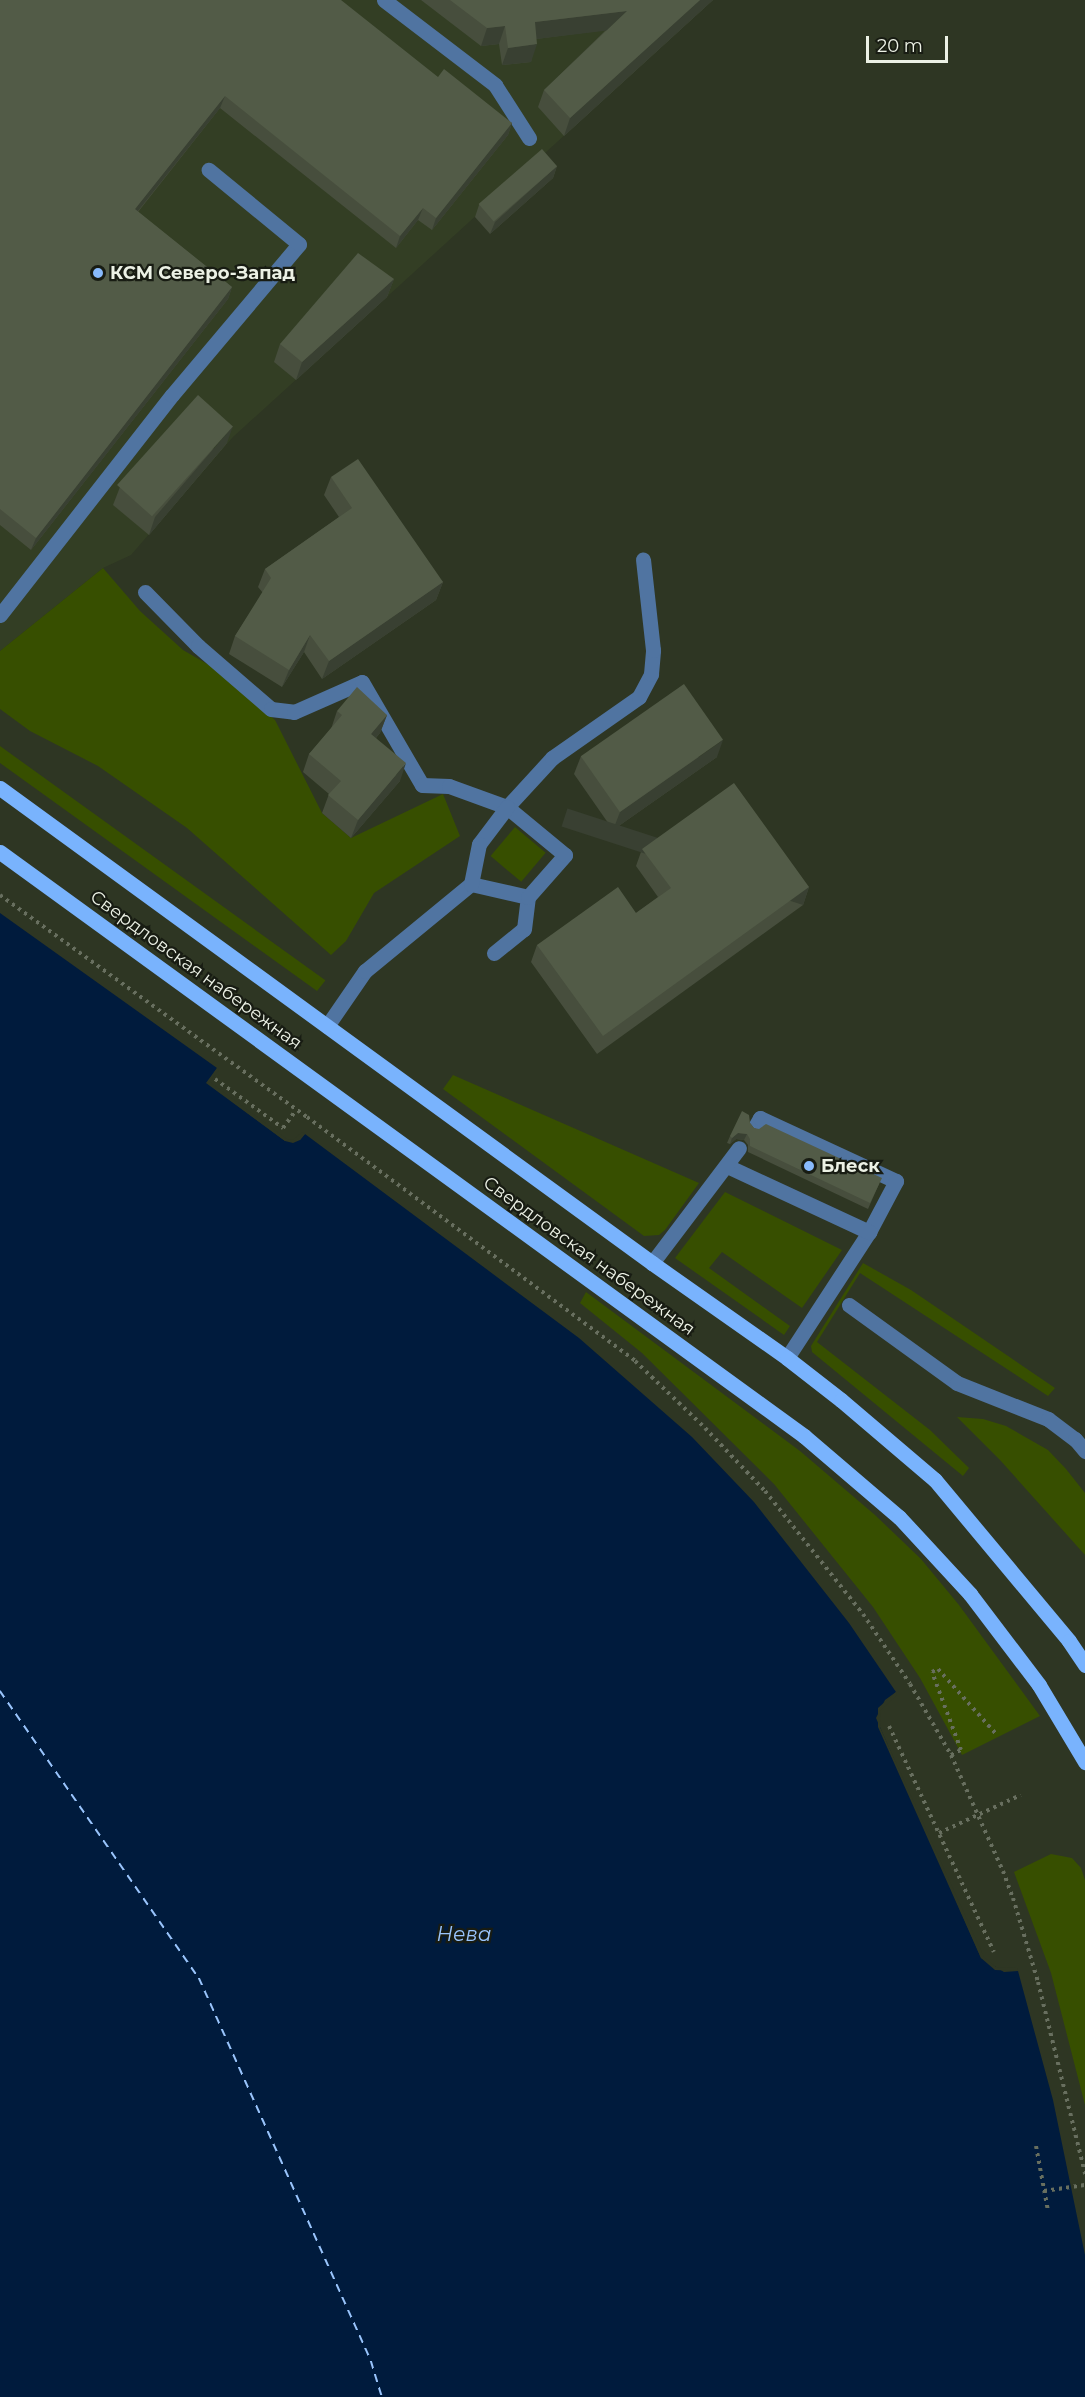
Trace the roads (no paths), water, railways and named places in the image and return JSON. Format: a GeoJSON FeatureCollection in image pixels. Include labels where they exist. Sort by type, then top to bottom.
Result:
{"type":"FeatureCollection","features":[{"type":"Feature","properties":{"kind":"main road","name":"Свердловская набережная"},"geometry":{"type":"LineString","coordinates":[[0,788],[652,1263],[787,1358],[935,1480],[1063,1633],[1085,1665]]}},
{"type":"Feature","properties":{"kind":"main road","name":"Свердловская набережная"},"geometry":{"type":"LineString","coordinates":[[0,852],[804,1436],[898,1517],[969,1594],[1039,1685],[1085,1762]]}},
{"type":"Feature","properties":{"kind":"lane"},"geometry":{"type":"LineString","coordinates":[[384,0],[495,85],[530,138]]}},
{"type":"Feature","properties":{"kind":"lane"},"geometry":{"type":"LineString","coordinates":[[0,615],[172,395],[299,244],[209,170]]}},
{"type":"Feature","properties":{"kind":"lane"},"geometry":{"type":"LineString","coordinates":[[327,1026],[365,972],[471,885],[479,844],[507,807],[552,758],[639,697],[651,674],[653,650],[643,560]]}},
{"type":"Feature","properties":{"kind":"lane"},"geometry":{"type":"LineString","coordinates":[[145,592],[198,646],[271,709],[294,712],[362,682],[422,785],[449,786],[507,807],[565,855],[528,897],[524,929],[494,953]]}},
{"type":"Feature","properties":{"kind":"lane"},"geometry":{"type":"LineString","coordinates":[[471,885],[528,897]]}},
{"type":"Feature","properties":{"kind":"lane"},"geometry":{"type":"LineString","coordinates":[[756,1125],[760,1118],[896,1181],[869,1232],[787,1358]]}},
{"type":"Feature","properties":{"kind":"lane"},"geometry":{"type":"LineString","coordinates":[[652,1263],[739,1148]]}},
{"type":"Feature","properties":{"kind":"lane"},"geometry":{"type":"LineString","coordinates":[[727,1166],[869,1232]]}},
{"type":"Feature","properties":{"kind":"lane"},"geometry":{"type":"LineString","coordinates":[[849,1305],[957,1383],[1048,1419],[1075,1439],[1085,1451]]}},
{"type":"Feature","properties":{"kind":"water","name":"Нева"},"geometry":{"type":"Polygon","coordinates":[[[0,913],[217,1068],[207,1083],[285,1141],[300,1140],[305,1134],[579,1338],[692,1437],[754,1502],[849,1623],[896,1692],[885,1700],[876,1718],[981,1958],[1004,1972],[1018,1971],[1053,2100],[1085,2255],[1085,2397],[0,2397],[0,913]]]}},
{"type":"Feature","properties":{"kind":"place","name":"КСМ Северо-Запад"},"geometry":{"type":"Point","coordinates":[98,273]}},
{"type":"Feature","properties":{"kind":"place","name":"Блеск"},"geometry":{"type":"Point","coordinates":[809,1166]}}]}
